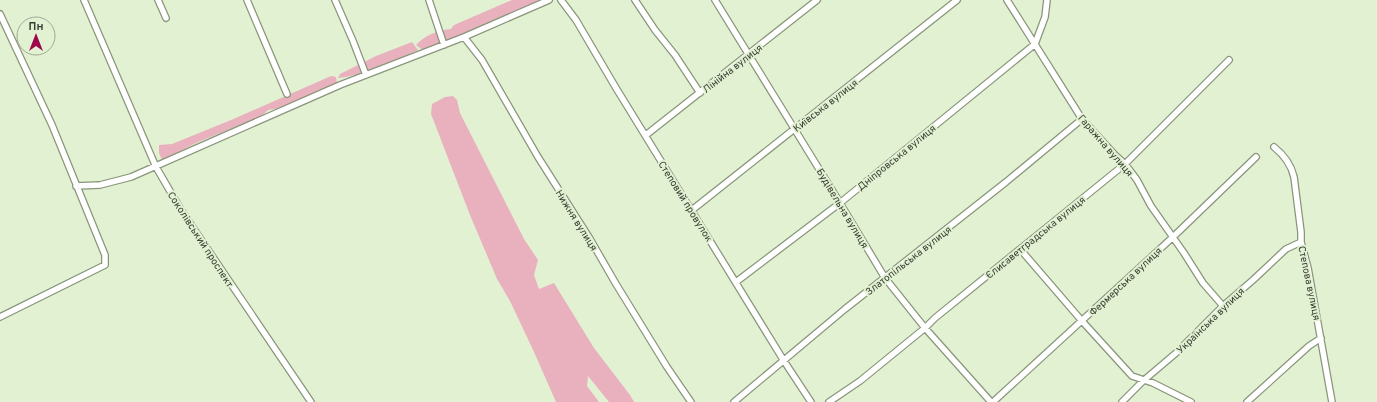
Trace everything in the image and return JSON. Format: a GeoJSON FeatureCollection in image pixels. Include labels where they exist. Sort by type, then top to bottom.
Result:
{"type":"FeatureCollection","features":[{"type":"Feature","properties":{"kind":"street","name":"Соколівський проспект"},"geometry":{"type":"LineString","coordinates":[[84,0],[156,167],[181,210],[311,402]]}},
{"type":"Feature","properties":{"kind":"street"},"geometry":{"type":"LineString","coordinates":[[158,0],[166,18]]}},
{"type":"Feature","properties":{"kind":"street"},"geometry":{"type":"LineString","coordinates":[[247,0],[287,94]]}},
{"type":"Feature","properties":{"kind":"street"},"geometry":{"type":"LineString","coordinates":[[335,0],[366,75]]}},
{"type":"Feature","properties":{"kind":"street"},"geometry":{"type":"LineString","coordinates":[[429,0],[444,45]]}},
{"type":"Feature","properties":{"kind":"street"},"geometry":{"type":"LineString","coordinates":[[76,186],[100,185],[131,177],[340,85],[464,37],[549,0]]}},
{"type":"Feature","properties":{"kind":"street","name":"Степовий провулок"},"geometry":{"type":"LineString","coordinates":[[561,0],[576,20],[784,361],[811,402]]}},
{"type":"Feature","properties":{"kind":"street"},"geometry":{"type":"LineString","coordinates":[[635,0],[655,30],[675,55],[700,93]]}},
{"type":"Feature","properties":{"kind":"street","name":"Будівельна вулиця"},"geometry":{"type":"LineString","coordinates":[[715,0],[748,56],[840,202],[885,278],[925,328],[992,402]]}},
{"type":"Feature","properties":{"kind":"street","name":"Лінійна вулиця"},"geometry":{"type":"LineString","coordinates":[[646,135],[817,0]]}},
{"type":"Feature","properties":{"kind":"street","name":"Київська вулиця"},"geometry":{"type":"LineString","coordinates":[[692,210],[958,0]]}},
{"type":"Feature","properties":{"kind":"street","name":"Гаражна вулиця"},"geometry":{"type":"LineString","coordinates":[[1007,0],[1082,119],[1115,156],[1126,164],[1137,180],[1151,206],[1203,283],[1223,306]]}},
{"type":"Feature","properties":{"kind":"street"},"geometry":{"type":"LineString","coordinates":[[1035,44],[1045,17],[1047,0]]}},
{"type":"Feature","properties":{"kind":"street"},"geometry":{"type":"LineString","coordinates":[[0,14],[52,125],[105,255],[105,265],[0,317]]}},
{"type":"Feature","properties":{"kind":"street","name":"Нижня вулиця"},"geometry":{"type":"LineString","coordinates":[[464,37],[482,60],[538,157],[590,239],[667,367],[691,402]]}},
{"type":"Feature","properties":{"kind":"street","name":"Дніпровська вулиця"},"geometry":{"type":"LineString","coordinates":[[736,282],[840,202],[1035,44]]}},
{"type":"Feature","properties":{"kind":"street","name":"Єлисаветградська вулиця"},"geometry":{"type":"LineString","coordinates":[[829,402],[860,381],[925,328],[935,318],[1126,164],[1229,60]]}},
{"type":"Feature","properties":{"kind":"street","name":"Златопільська вулиця"},"geometry":{"type":"LineString","coordinates":[[734,402],[845,309],[1006,182],[1082,119]]}},
{"type":"Feature","properties":{"kind":"street","name":"Степова вулиця"},"geometry":{"type":"LineString","coordinates":[[1274,147],[1284,155],[1292,169],[1294,177],[1301,242],[1308,268],[1332,402]]}},
{"type":"Feature","properties":{"kind":"street","name":"Фермерська вулиця"},"geometry":{"type":"LineString","coordinates":[[992,402],[1082,321],[1256,157]]}},
{"type":"Feature","properties":{"kind":"street","name":"Українська вулиця"},"geometry":{"type":"LineString","coordinates":[[1122,402],[1143,381],[1176,353],[1223,306],[1286,249],[1301,242]]}},
{"type":"Feature","properties":{"kind":"street"},"geometry":{"type":"LineString","coordinates":[[1020,249],[1132,376],[1143,381],[1153,383],[1191,402]]}},
{"type":"Feature","properties":{"kind":"street"},"geometry":{"type":"LineString","coordinates":[[1247,402],[1309,346],[1321,338]]}},
{"type":"Feature","properties":{"kind":"shaded area"},"geometry":{"type":"Polygon","coordinates":[[[512,0],[540,0],[424,51],[416,45],[424,38],[432,34],[451,29],[454,25],[512,0]]]}},
{"type":"Feature","properties":{"kind":"shaded area"},"geometry":{"type":"Polygon","coordinates":[[[412,42],[418,50],[400,59],[368,71],[338,78],[340,74],[376,56],[412,42]]]}},
{"type":"Feature","properties":{"kind":"shaded area"},"geometry":{"type":"Polygon","coordinates":[[[331,76],[336,77],[337,83],[282,108],[268,110],[262,116],[198,142],[162,160],[159,153],[159,145],[172,144],[331,76]]]}},
{"type":"Feature","properties":{"kind":"shaded area"},"geometry":{"type":"Polygon","coordinates":[[[453,96],[457,100],[460,113],[524,239],[538,260],[534,275],[539,289],[554,283],[594,348],[634,402],[609,402],[588,376],[587,386],[599,402],[556,402],[510,301],[497,279],[470,215],[431,114],[432,104],[445,97],[453,96]]]}}]}
